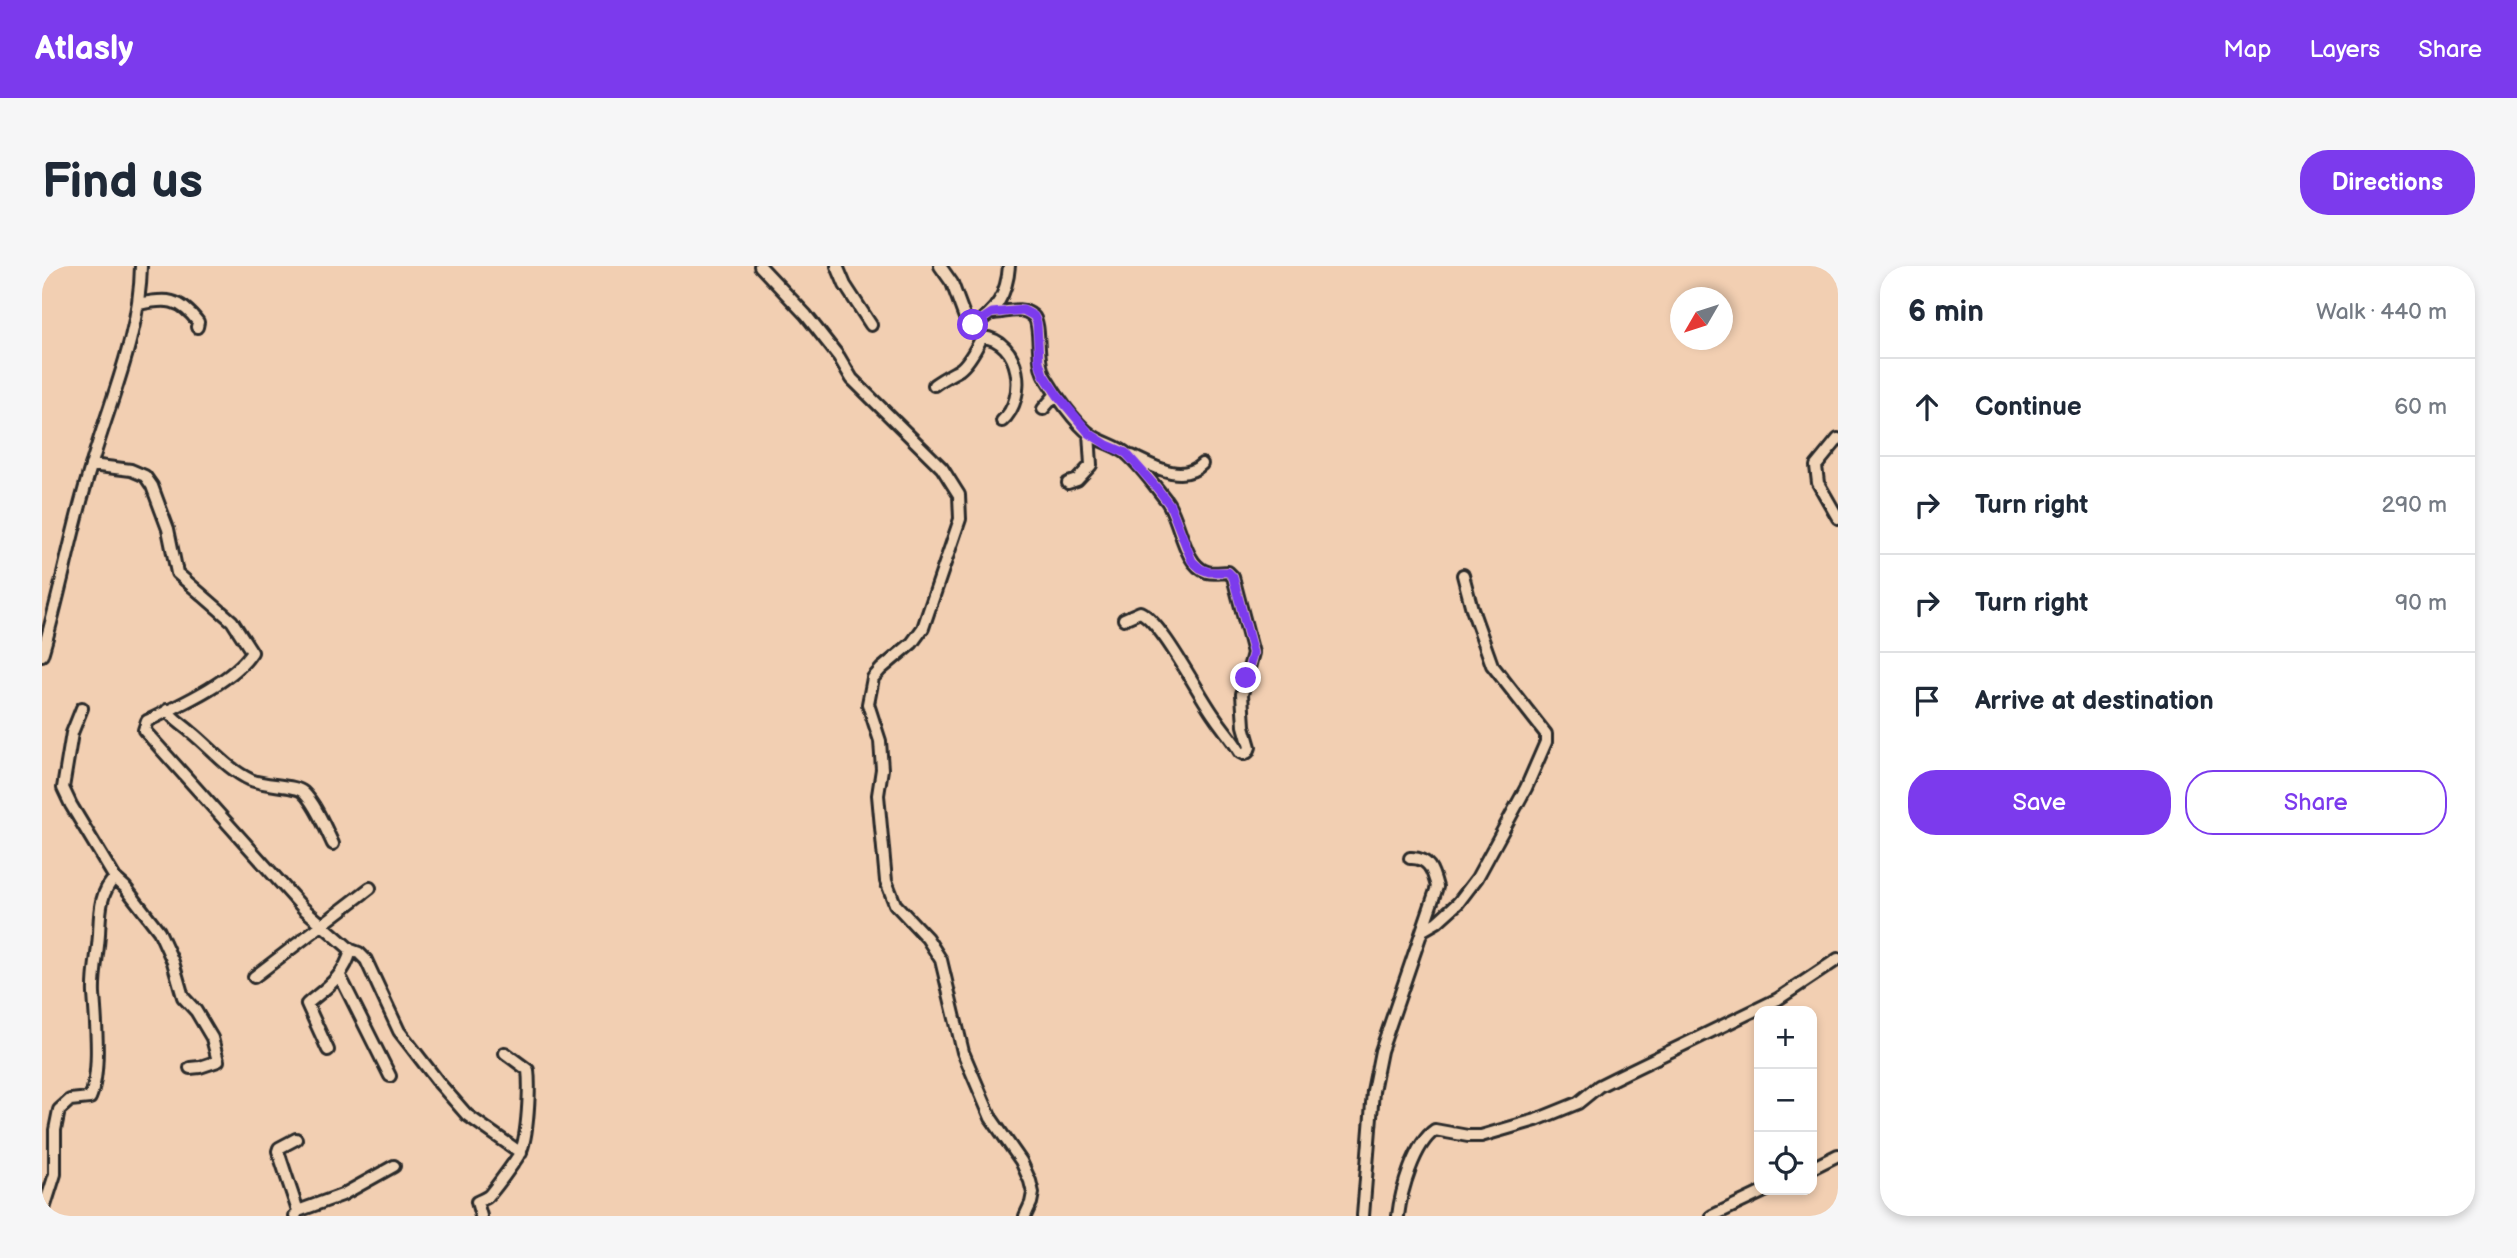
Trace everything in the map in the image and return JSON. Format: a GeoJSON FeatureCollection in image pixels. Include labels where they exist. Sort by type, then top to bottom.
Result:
{"type":"FeatureCollection","features":[{"type":"Feature","properties":{"kind":"street"},"geometry":{"type":"LineString","coordinates":[[42,655],[91,465],[126,359],[139,304],[141,266]]}},
{"type":"Feature","properties":{"kind":"street"},"geometry":{"type":"LineString","coordinates":[[760,266],[806,314],[852,379],[942,468],[960,495],[960,519],[923,628],[912,643],[873,678],[868,704],[880,741],[882,769],[878,795],[887,888],[895,904],[927,938],[941,960],[963,1052],[992,1118],[1021,1161],[1030,1181],[1033,1193],[1025,1216]]}},
{"type":"Feature","properties":{"kind":"street"},"geometry":{"type":"LineString","coordinates":[[837,266],[845,285],[871,325]]}},
{"type":"Feature","properties":{"kind":"street"},"geometry":{"type":"LineString","coordinates":[[940,266],[952,283],[965,318],[982,337]]}},
{"type":"Feature","properties":{"kind":"street"},"geometry":{"type":"LineString","coordinates":[[992,313],[1001,299],[1009,266]]}},
{"type":"Feature","properties":{"kind":"street"},"geometry":{"type":"LineString","coordinates":[[139,304],[168,299],[191,312],[198,322],[197,327]]}},
{"type":"Feature","properties":{"kind":"street"},"geometry":{"type":"LineString","coordinates":[[972,325],[992,313],[1023,310],[1034,316],[1043,374],[1089,433],[1107,445],[1175,473],[1198,468],[1202,464]]}},
{"type":"Feature","properties":{"kind":"street"},"geometry":{"type":"LineString","coordinates":[[934,385],[945,376],[961,369],[982,337]]}},
{"type":"Feature","properties":{"kind":"street"},"geometry":{"type":"LineString","coordinates":[[982,337],[989,337],[1002,344],[1010,355],[1020,382],[1008,416],[1002,421]]}},
{"type":"Feature","properties":{"kind":"street"},"geometry":{"type":"LineString","coordinates":[[1043,409],[1056,394]]}},
{"type":"Feature","properties":{"kind":"street"},"geometry":{"type":"LineString","coordinates":[[1068,484],[1077,480],[1091,465],[1089,433]]}},
{"type":"Feature","properties":{"kind":"street"},"geometry":{"type":"LineString","coordinates":[[1838,439],[1816,466],[1818,483],[1838,518]]}},
{"type":"Feature","properties":{"kind":"street"},"geometry":{"type":"LineString","coordinates":[[1124,619],[1140,612],[1149,616],[1163,633],[1220,725],[1240,752],[1248,752],[1250,747],[1244,726],[1242,694],[1253,653],[1233,577],[1228,572],[1201,569],[1192,561],[1170,505],[1126,453]]}},
{"type":"Feature","properties":{"kind":"street"},"geometry":{"type":"LineString","coordinates":[[91,465],[131,470],[145,475],[152,486],[168,529],[177,573],[232,621],[252,652],[247,662],[202,693],[147,721],[144,730],[321,926],[366,960],[399,1031],[467,1115],[520,1153]]}},
{"type":"Feature","properties":{"kind":"street"},"geometry":{"type":"LineString","coordinates":[[1423,930],[1437,922],[1458,903],[1478,878],[1526,788],[1546,742],[1546,734],[1492,665],[1463,575]]}},
{"type":"Feature","properties":{"kind":"street"},"geometry":{"type":"LineString","coordinates":[[82,708],[72,733],[63,788],[115,878],[159,931],[173,962],[183,997],[196,1011],[212,1038],[218,1061],[190,1068]]}},
{"type":"Feature","properties":{"kind":"street"},"geometry":{"type":"LineString","coordinates":[[167,710],[175,721],[190,730],[218,757],[252,780],[276,787],[302,789],[312,802],[333,844]]}},
{"type":"Feature","properties":{"kind":"street"},"geometry":{"type":"LineString","coordinates":[[1363,1216],[1373,1091],[1381,1051],[1423,930],[1424,920],[1436,895],[1437,887],[1429,865],[1424,860],[1410,858]]}},
{"type":"Feature","properties":{"kind":"street"},"geometry":{"type":"LineString","coordinates":[[42,1215],[46,1207],[44,1197],[55,1174],[56,1119],[59,1110],[70,1100],[90,1098],[93,1090],[96,1073],[94,995],[99,921],[108,884],[115,878]]}},
{"type":"Feature","properties":{"kind":"street"},"geometry":{"type":"LineString","coordinates":[[254,977],[370,888]]}},
{"type":"Feature","properties":{"kind":"street"},"geometry":{"type":"LineString","coordinates":[[328,1050],[307,1004],[340,976],[351,950]]}},
{"type":"Feature","properties":{"kind":"street"},"geometry":{"type":"LineString","coordinates":[[1398,1216],[1416,1156],[1423,1141],[1435,1130],[1481,1136],[1556,1114],[1615,1078],[1778,999],[1838,959]]}},
{"type":"Feature","properties":{"kind":"street"},"geometry":{"type":"LineString","coordinates":[[340,976],[390,1076]]}},
{"type":"Feature","properties":{"kind":"street"},"geometry":{"type":"LineString","coordinates":[[481,1216],[477,1202],[488,1197],[520,1153],[526,1123],[530,1081],[528,1070],[505,1053]]}},
{"type":"Feature","properties":{"kind":"street"},"geometry":{"type":"LineString","coordinates":[[296,1139],[278,1151],[296,1213],[342,1195],[394,1166]]}},
{"type":"Feature","properties":{"kind":"street"},"geometry":{"type":"LineString","coordinates":[[1817,1166],[1838,1155]]}},
{"type":"Feature","properties":{"kind":"street"},"geometry":{"type":"LineString","coordinates":[[1712,1216],[1756,1195]]}},
{"type":"Feature","properties":{"kind":"route"},"geometry":{"type":"LineString","coordinates":[[973,325],[992,313],[1010,310],[1023,310],[1034,316],[1037,323],[1039,361],[1043,374],[1058,396],[1089,433],[1126,453],[1156,487],[1170,505],[1192,561],[1201,569],[1215,573],[1228,572],[1233,577],[1253,653],[1246,678]]}}]}
